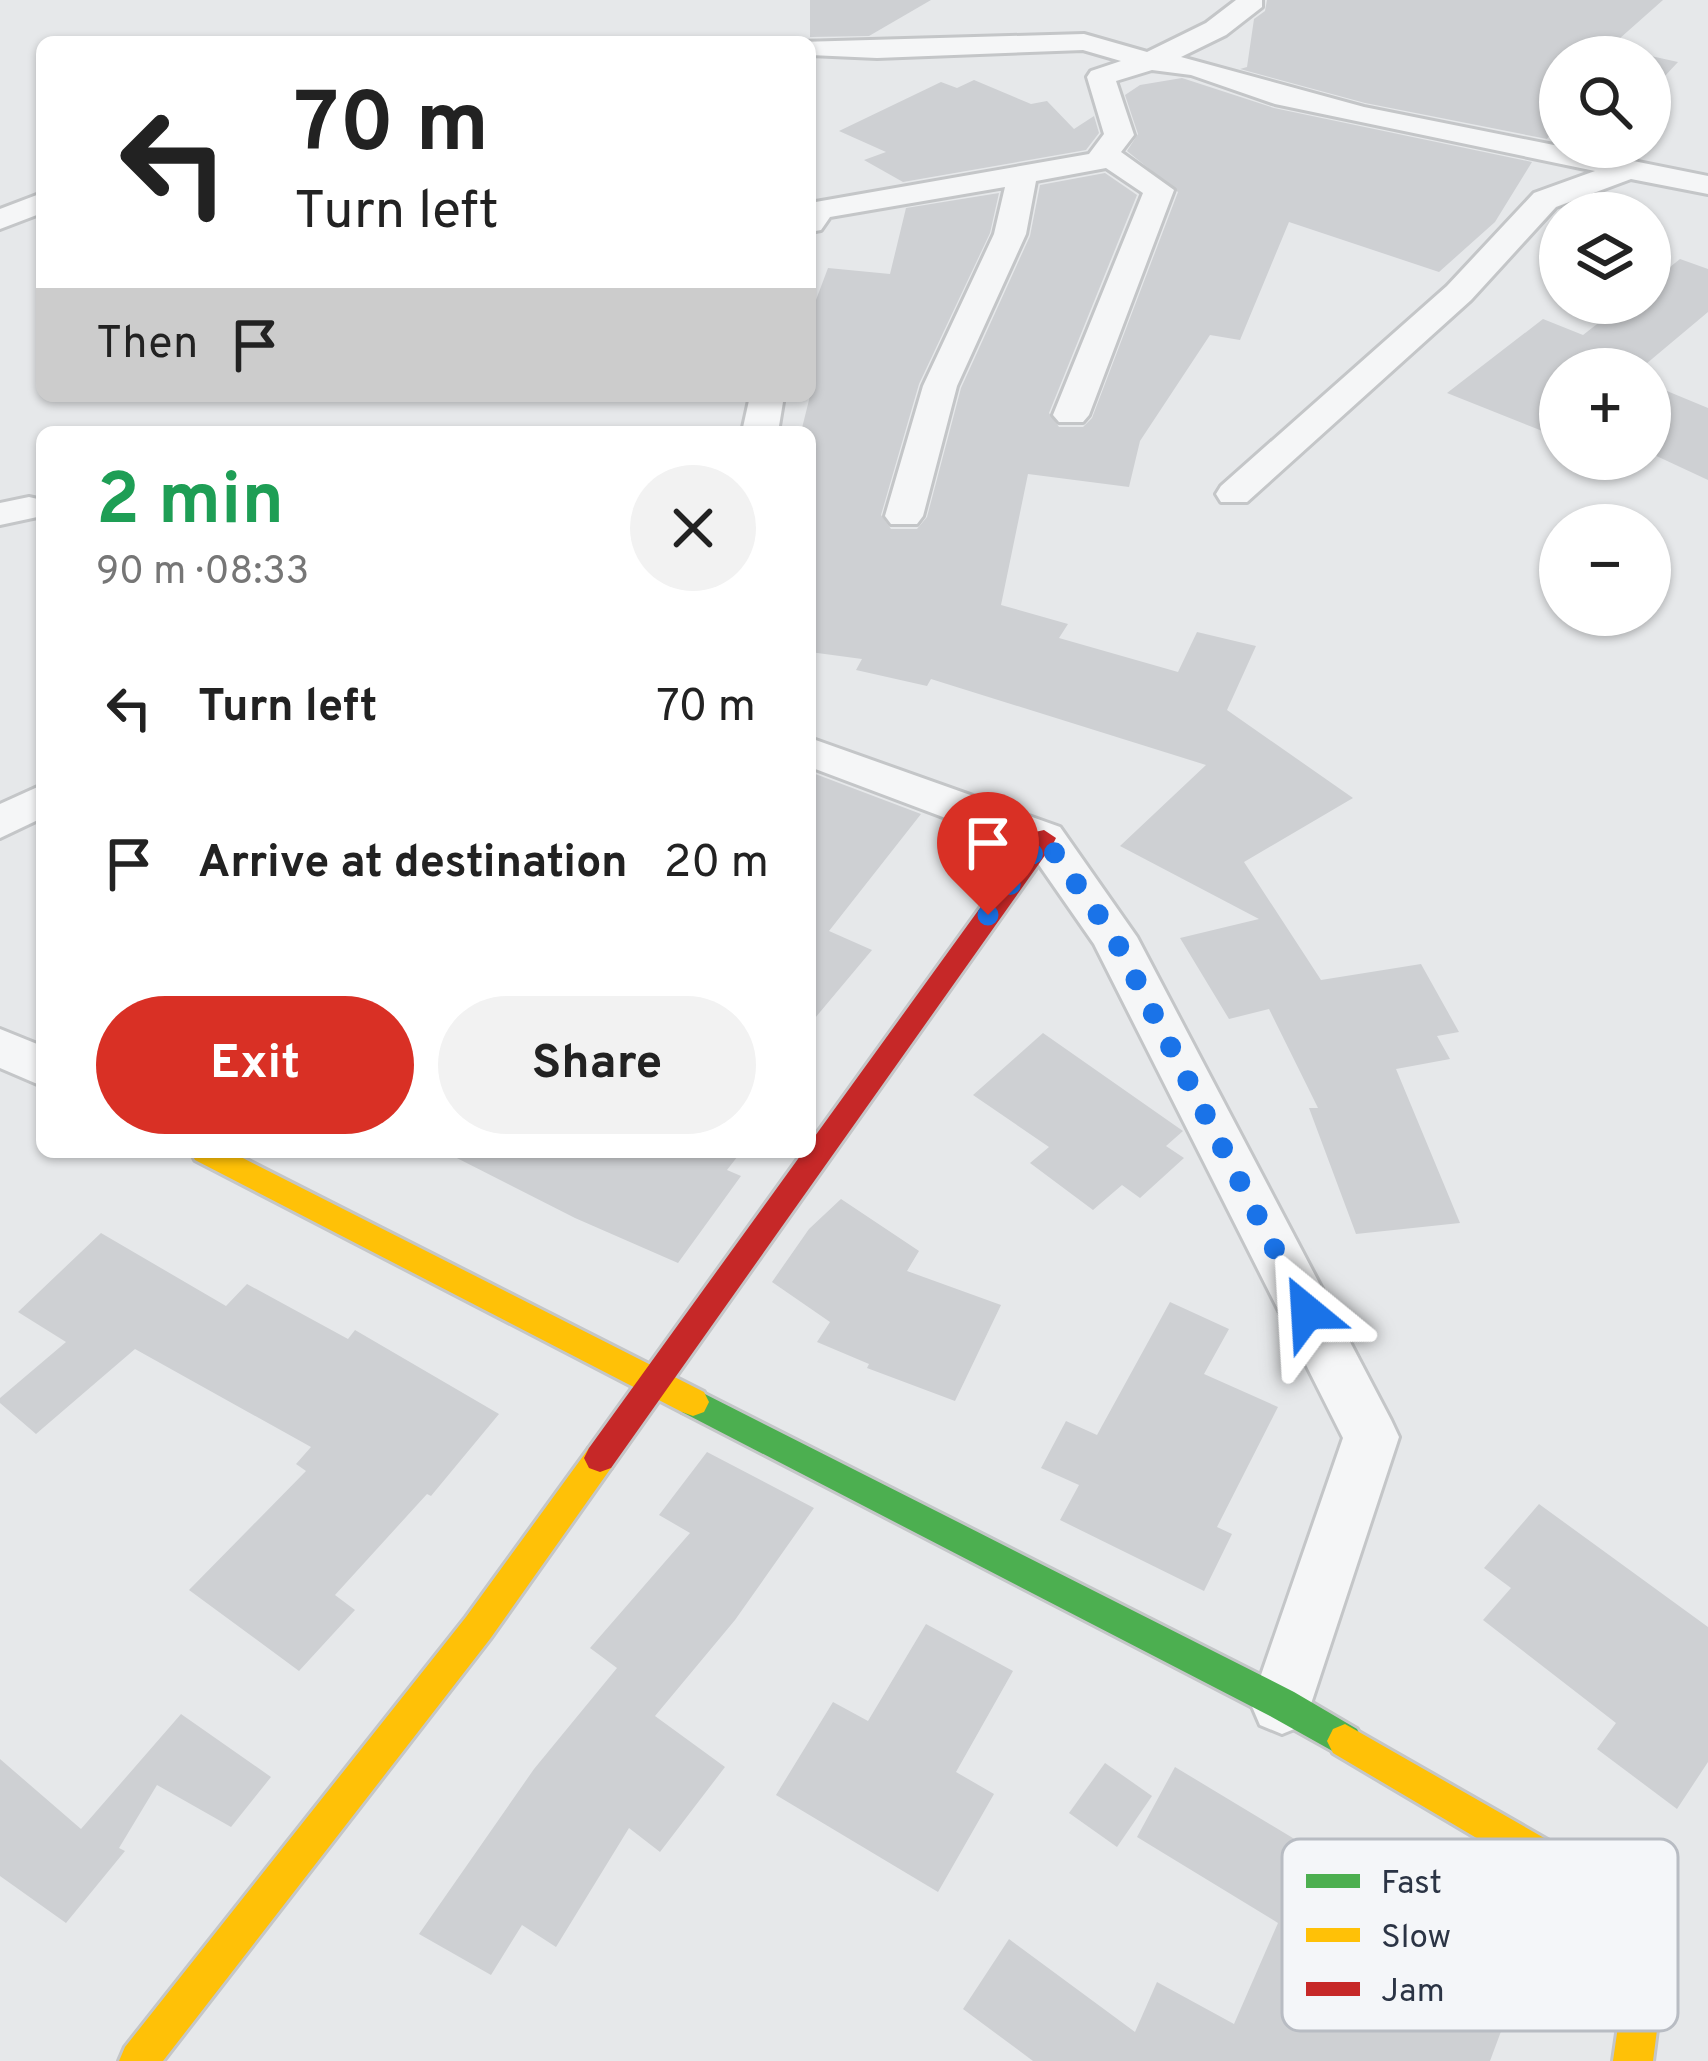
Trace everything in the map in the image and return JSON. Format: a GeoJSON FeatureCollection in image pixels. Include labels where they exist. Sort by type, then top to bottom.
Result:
{"type":"FeatureCollection","features":[{"type":"Feature","properties":{"kind":"street"},"geometry":{"type":"LineString","coordinates":[[816,216],[820,210],[1099,161],[1119,135],[1101,77],[1150,61],[1216,29],[1249,7],[1249,0]]}},
{"type":"Feature","properties":{"kind":"street"},"geometry":{"type":"LineString","coordinates":[[816,47],[877,50],[1084,43],[1150,61],[1196,67],[1275,95],[1364,116],[1708,184]]}},
{"type":"Feature","properties":{"kind":"street"},"geometry":{"type":"LineString","coordinates":[[1072,415],[1159,190],[1104,154]]}},
{"type":"Feature","properties":{"kind":"street"},"geometry":{"type":"LineString","coordinates":[[1234,494],[1459,293],[1545,200],[1627,170]]}},
{"type":"Feature","properties":{"kind":"street"},"geometry":{"type":"LineString","coordinates":[[904,516],[940,386],[1010,234],[1022,177]]}},
{"type":"Feature","properties":{"kind":"street"},"geometry":{"type":"LineString","coordinates":[[0,220],[36,205]]}},
{"type":"Feature","properties":{"kind":"street"},"geometry":{"type":"LineString","coordinates":[[816,754],[1044,838],[1114,937],[1371,1437],[1282,1704]]}},
{"type":"Feature","properties":{"kind":"street"},"geometry":{"type":"LineString","coordinates":[[0,824],[36,803]]}},
{"type":"Feature","properties":{"kind":"street"},"geometry":{"type":"LineString","coordinates":[[816,1156],[1044,838]]}},
{"type":"Feature","properties":{"kind":"street"},"geometry":{"type":"LineString","coordinates":[[0,1047],[36,1065]]}},
{"type":"Feature","properties":{"kind":"street"},"geometry":{"type":"LineString","coordinates":[[217,1158],[1282,1704],[1512,1839]]}},
{"type":"Feature","properties":{"kind":"street"},"geometry":{"type":"LineString","coordinates":[[139,2061],[478,1628],[815,1158]]}},
{"type":"Feature","properties":{"kind":"street"},"geometry":{"type":"LineString","coordinates":[[1633,2061],[1637,2031]]}},
{"type":"Feature","properties":{"kind":"building"},"geometry":{"type":"Polygon","coordinates":[[[810,0],[931,0],[869,36],[810,36],[810,0]]]}},
{"type":"Feature","properties":{"kind":"building"},"geometry":{"type":"Polygon","coordinates":[[[1267,0],[1663,0],[1622,36],[1539,36],[1539,137],[1365,103],[1240,69],[1247,67],[1254,19],[1265,11],[1267,0]]]}},
{"type":"Feature","properties":{"kind":"building"},"geometry":{"type":"Polygon","coordinates":[[[1182,78],[1274,108],[1532,162],[1495,222],[1439,272],[1289,222],[1240,340],[1210,335],[1140,441],[1129,487],[1028,474],[1001,605],[1068,624],[1059,638],[1178,672],[1197,632],[1256,646],[1227,710],[1353,798],[1244,862],[1321,980],[1421,964],[1459,1032],[1437,1036],[1450,1059],[1396,1069],[1460,1223],[1356,1234],[1309,1108],[1318,1108],[1269,1009],[1229,1019],[1180,938],[1259,919],[1120,846],[1206,765],[931,679],[927,686],[856,670],[862,659],[816,653],[816,426],[802,426],[808,402],[816,402],[816,300],[828,268],[890,274],[906,208],[999,193],[990,233],[919,384],[881,515],[891,529],[917,529],[927,517],[961,388],[1030,236],[1040,185],[1105,173],[1137,195],[1049,413],[1059,427],[1083,427],[1092,418],[1178,192],[1127,151],[1138,134],[1125,95],[1140,85],[1182,78]]]}},
{"type":"Feature","properties":{"kind":"building"},"geometry":{"type":"Polygon","coordinates":[[[974,80],[1031,104],[1047,101],[1074,129],[1094,116],[1099,133],[1086,150],[903,182],[864,160],[886,152],[839,131],[941,82],[957,88],[974,80]]]}},
{"type":"Feature","properties":{"kind":"building"},"geometry":{"type":"Polygon","coordinates":[[[1680,259],[1708,269],[1708,312],[1665,348],[1539,348],[1539,430],[1447,393],[1539,322],[1583,335],[1597,324],[1671,324],[1671,266],[1680,259]]]}},
{"type":"Feature","properties":{"kind":"building"},"geometry":{"type":"Polygon","coordinates":[[[1671,393],[1708,408],[1708,480],[1671,463],[1671,393]]]}},
{"type":"Feature","properties":{"kind":"building"},"geometry":{"type":"Polygon","coordinates":[[[816,774],[921,814],[829,931],[872,950],[816,1017],[816,774]]]}},
{"type":"Feature","properties":{"kind":"building"},"geometry":{"type":"Polygon","coordinates":[[[1043,1033],[1183,1131],[1166,1146],[1184,1158],[1140,1198],[1122,1185],[1093,1210],[1030,1163],[1049,1147],[973,1095],[1043,1033]]]}},
{"type":"Feature","properties":{"kind":"building"},"geometry":{"type":"Polygon","coordinates":[[[457,1158],[736,1158],[727,1170],[741,1176],[678,1263],[457,1158]]]}},
{"type":"Feature","properties":{"kind":"building"},"geometry":{"type":"Polygon","coordinates":[[[841,1199],[919,1251],[907,1271],[1001,1305],[955,1401],[867,1368],[869,1364],[817,1342],[830,1322],[772,1282],[809,1229],[841,1199]]]}},
{"type":"Feature","properties":{"kind":"building"},"geometry":{"type":"Polygon","coordinates":[[[101,1233],[226,1306],[247,1284],[348,1339],[355,1330],[499,1414],[431,1496],[427,1494],[335,1595],[355,1610],[299,1671],[189,1590],[306,1471],[296,1464],[311,1447],[135,1349],[36,1434],[0,1403],[0,1398],[66,1342],[18,1312],[101,1233]]]}},
{"type":"Feature","properties":{"kind":"building"},"geometry":{"type":"Polygon","coordinates":[[[1170,1302],[1229,1329],[1204,1374],[1278,1407],[1217,1527],[1232,1534],[1204,1591],[1060,1520],[1079,1485],[1041,1468],[1066,1421],[1097,1435],[1170,1302]]]}},
{"type":"Feature","properties":{"kind":"building"},"geometry":{"type":"Polygon","coordinates":[[[707,1452],[814,1508],[735,1620],[655,1716],[725,1767],[660,1852],[629,1828],[556,1947],[522,1925],[491,1975],[419,1934],[534,1769],[617,1668],[590,1648],[690,1533],[659,1515],[707,1452]]]}},
{"type":"Feature","properties":{"kind":"building"},"geometry":{"type":"Polygon","coordinates":[[[1539,1504],[1708,1627],[1708,1762],[1677,1809],[1597,1749],[1616,1723],[1483,1620],[1511,1588],[1484,1568],[1539,1504]]]}},
{"type":"Feature","properties":{"kind":"building"},"geometry":{"type":"Polygon","coordinates":[[[926,1624],[1013,1671],[956,1772],[994,1794],[938,1892],[776,1795],[833,1702],[868,1721],[926,1624]]]}},
{"type":"Feature","properties":{"kind":"building"},"geometry":{"type":"Polygon","coordinates":[[[181,1714],[271,1777],[231,1827],[157,1785],[119,1848],[125,1851],[66,1923],[0,1876],[0,1759],[81,1829],[181,1714]]]}},
{"type":"Feature","properties":{"kind":"building"},"geometry":{"type":"Polygon","coordinates":[[[1105,1763],[1152,1796],[1117,1847],[1069,1813],[1105,1763]]]}},
{"type":"Feature","properties":{"kind":"building"},"geometry":{"type":"Polygon","coordinates":[[[1175,1767],[1295,1839],[1282,1839],[1282,2031],[1501,2031],[1490,2061],[1033,2061],[963,2009],[1009,1939],[1135,2032],[1157,1982],[1234,2024],[1278,1923],[1137,1837],[1175,1767]]]}},
{"type":"Feature","properties":{"kind":"traffic: fast"},"geometry":{"type":"LineString","coordinates":[[693,1402],[1282,1704],[1345,1741]]}},
{"type":"Feature","properties":{"kind":"traffic: slow"},"geometry":{"type":"LineString","coordinates":[[217,1158],[693,1402]]}},
{"type":"Feature","properties":{"kind":"traffic: slow"},"geometry":{"type":"LineString","coordinates":[[139,2061],[478,1628],[600,1458]]}},
{"type":"Feature","properties":{"kind":"traffic: slow"},"geometry":{"type":"LineString","coordinates":[[1345,1741],[1512,1839]]}},
{"type":"Feature","properties":{"kind":"traffic: slow"},"geometry":{"type":"LineString","coordinates":[[1633,2061],[1637,2031]]}},
{"type":"Feature","properties":{"kind":"traffic: jam"},"geometry":{"type":"LineString","coordinates":[[816,1156],[1044,838]]}},
{"type":"Feature","properties":{"kind":"traffic: jam"},"geometry":{"type":"LineString","coordinates":[[600,1458],[815,1158]]}},
{"type":"Feature","properties":{"kind":"route"},"geometry":{"type":"LineString","coordinates":[[988,915],[1044,838],[1114,937],[1307,1312]]}}]}
